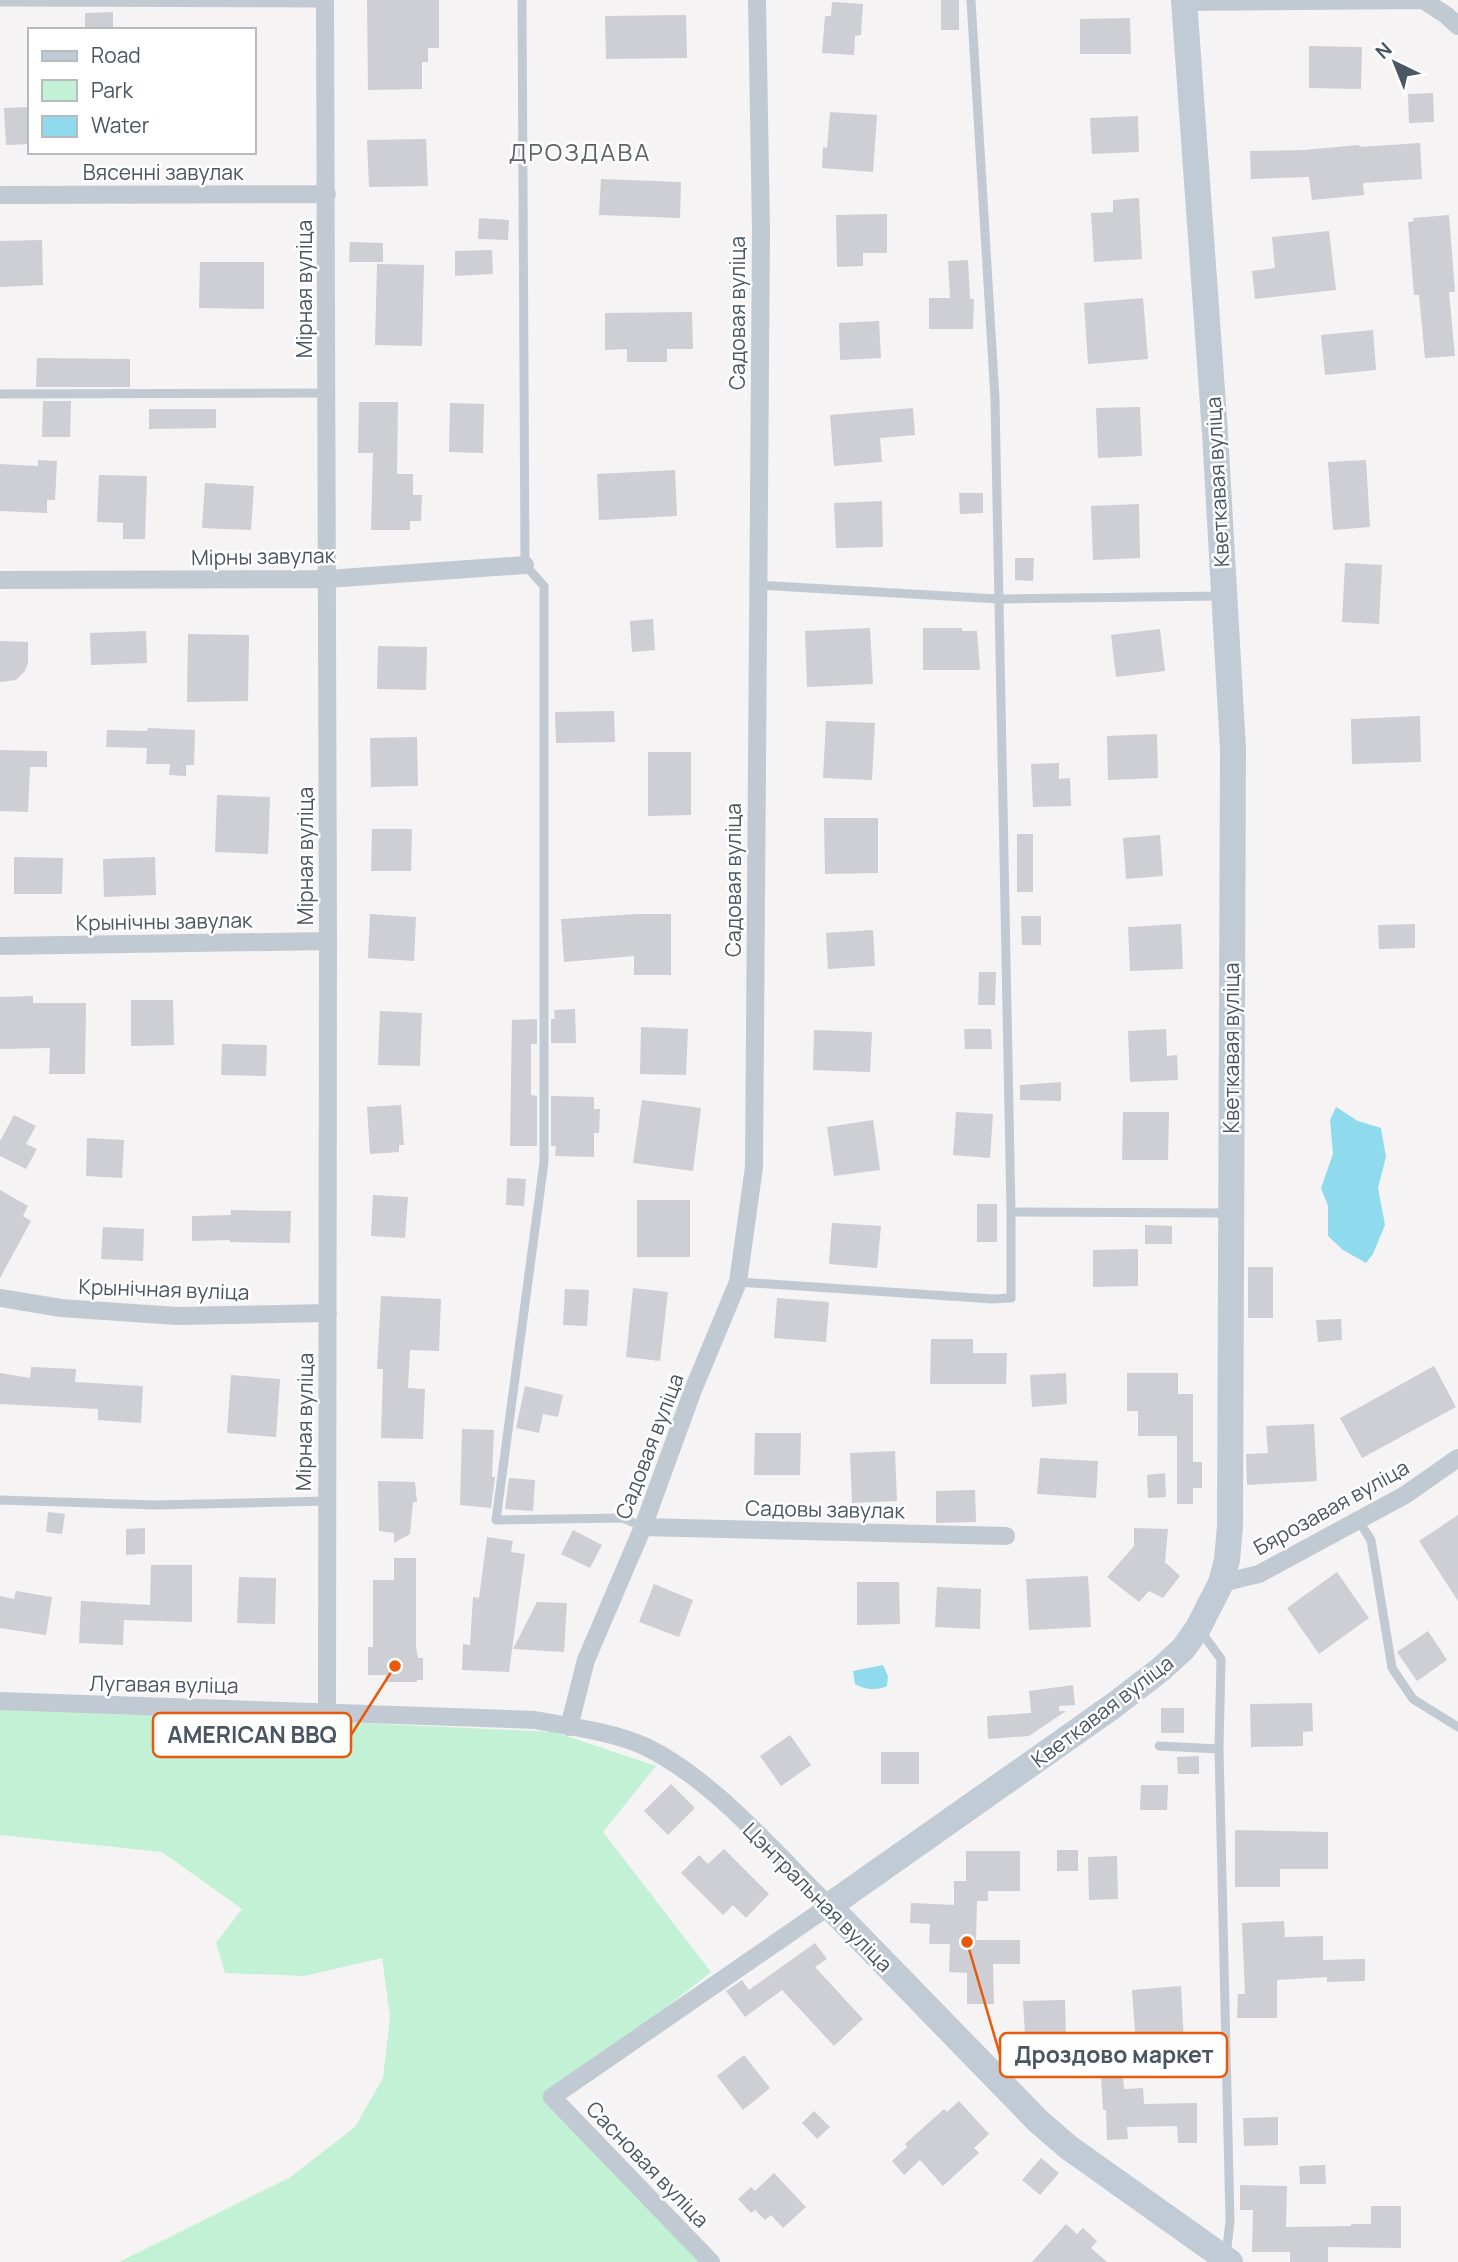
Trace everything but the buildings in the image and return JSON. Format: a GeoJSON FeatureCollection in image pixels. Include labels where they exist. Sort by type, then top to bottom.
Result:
{"type":"FeatureCollection","features":[{"type":"Feature","properties":{"kind":"street","name":"Садовая вуліца"},"geometry":{"type":"LineString","coordinates":[[569,1727],[586,1660],[643,1527],[693,1390],[738,1282],[754,1167],[761,202],[757,0]]}},
{"type":"Feature","properties":{"kind":"street"},"geometry":{"type":"LineString","coordinates":[[1184,1],[1423,0],[1450,13]]}},
{"type":"Feature","properties":{"kind":"street","name":"Мірная вуліца"},"geometry":{"type":"LineString","coordinates":[[325,1],[327,1711]]}},
{"type":"Feature","properties":{"kind":"street","name":"Кветкавая вуліца"},"geometry":{"type":"LineString","coordinates":[[829,1906],[1160,1670],[1183,1649],[1198,1628],[1221,1583],[1227,1560],[1230,1526],[1233,749],[1184,1]]}},
{"type":"Feature","properties":{"kind":"street","name":"Вясенні завулак"},"geometry":{"type":"LineString","coordinates":[[0,195],[327,194]]}},
{"type":"Feature","properties":{"kind":"street","name":"Мірны завулак"},"geometry":{"type":"LineString","coordinates":[[0,580],[327,579],[525,565]]}},
{"type":"Feature","properties":{"kind":"street","name":"Крынічны завулак"},"geometry":{"type":"LineString","coordinates":[[0,946],[328,941]]}},
{"type":"Feature","properties":{"kind":"street","name":"Крынічная вуліца"},"geometry":{"type":"LineString","coordinates":[[0,1298],[61,1308],[177,1316],[328,1313]]}},
{"type":"Feature","properties":{"kind":"street","name":"Бярозавая вуліца"},"geometry":{"type":"LineString","coordinates":[[1221,1583],[1259,1574],[1405,1495],[1458,1458]]}},
{"type":"Feature","properties":{"kind":"street","name":"Садовы завулак"},"geometry":{"type":"LineString","coordinates":[[643,1527],[1006,1536]]}},
{"type":"Feature","properties":{"kind":"street","name":"Лугавая вуліца"},"geometry":{"type":"LineString","coordinates":[[0,1701],[327,1711]]}},
{"type":"Feature","properties":{"kind":"street","name":"Цэнтральная вуліца"},"geometry":{"type":"LineString","coordinates":[[327,1711],[535,1720],[608,1734],[642,1746],[674,1763],[715,1794],[829,1906],[1038,2121],[1068,2147],[1228,2260]]}},
{"type":"Feature","properties":{"kind":"street","name":"Сасновая вуліца"},"geometry":{"type":"LineString","coordinates":[[711,2262],[552,2096],[829,1906]]}},
{"type":"Feature","properties":{"kind":"lane"},"geometry":{"type":"LineString","coordinates":[[522,0],[525,565],[544,586],[544,1162],[495,1520],[623,1518],[643,1527]]}},
{"type":"Feature","properties":{"kind":"lane"},"geometry":{"type":"LineString","coordinates":[[738,1282],[1011,1298],[995,399],[971,0]]}},
{"type":"Feature","properties":{"kind":"lane"},"geometry":{"type":"LineString","coordinates":[[0,2],[325,1]]}},
{"type":"Feature","properties":{"kind":"lane"},"geometry":{"type":"LineString","coordinates":[[0,394],[327,394]]}},
{"type":"Feature","properties":{"kind":"lane"},"geometry":{"type":"LineString","coordinates":[[758,585],[999,599],[1223,596]]}},
{"type":"Feature","properties":{"kind":"lane"},"geometry":{"type":"LineString","coordinates":[[1011,1212],[1231,1213]]}},
{"type":"Feature","properties":{"kind":"lane"},"geometry":{"type":"LineString","coordinates":[[0,1500],[155,1505],[326,1501]]}},
{"type":"Feature","properties":{"kind":"lane"},"geometry":{"type":"LineString","coordinates":[[1358,1520],[1371,1540],[1392,1668],[1413,1699],[1458,1727]]}},
{"type":"Feature","properties":{"kind":"lane"},"geometry":{"type":"LineString","coordinates":[[1198,1628],[1221,1659],[1219,1749],[1230,2221],[1228,2260]]}},
{"type":"Feature","properties":{"kind":"lane"},"geometry":{"type":"LineString","coordinates":[[1159,1746],[1219,1749]]}},
{"type":"Feature","properties":{"kind":"green space"},"geometry":{"type":"Polygon","coordinates":[[[0,1706],[555,1732],[656,1766],[603,1832],[711,1972],[553,2097],[707,2262],[119,2262],[289,2178],[355,2127],[383,2078],[390,2017],[382,1958],[304,1976],[225,1973],[216,1943],[242,1909],[162,1852],[0,1835],[0,1706]]]}},
{"type":"Feature","properties":{"kind":"water"},"geometry":{"type":"Polygon","coordinates":[[[1336,1107],[1358,1121],[1381,1128],[1386,1157],[1378,1188],[1385,1225],[1373,1254],[1366,1263],[1343,1250],[1328,1236],[1328,1206],[1321,1188],[1333,1154],[1330,1120],[1336,1107]]]}},
{"type":"Feature","properties":{"kind":"water"},"geometry":{"type":"Polygon","coordinates":[[[883,1665],[888,1676],[887,1686],[871,1689],[855,1684],[853,1671],[883,1665]]]}},
{"type":"Feature","properties":{"kind":"place","name":"AMERICAN BBQ"},"geometry":{"type":"Point","coordinates":[395,1666]}},
{"type":"Feature","properties":{"kind":"place","name":"Дроздово маркет"},"geometry":{"type":"Point","coordinates":[967,1942]}},
{"type":"Feature","properties":{"kind":"district","name":"ДРОЗДАВА"},"geometry":{"type":"Point","coordinates":[580,151]}}]}
